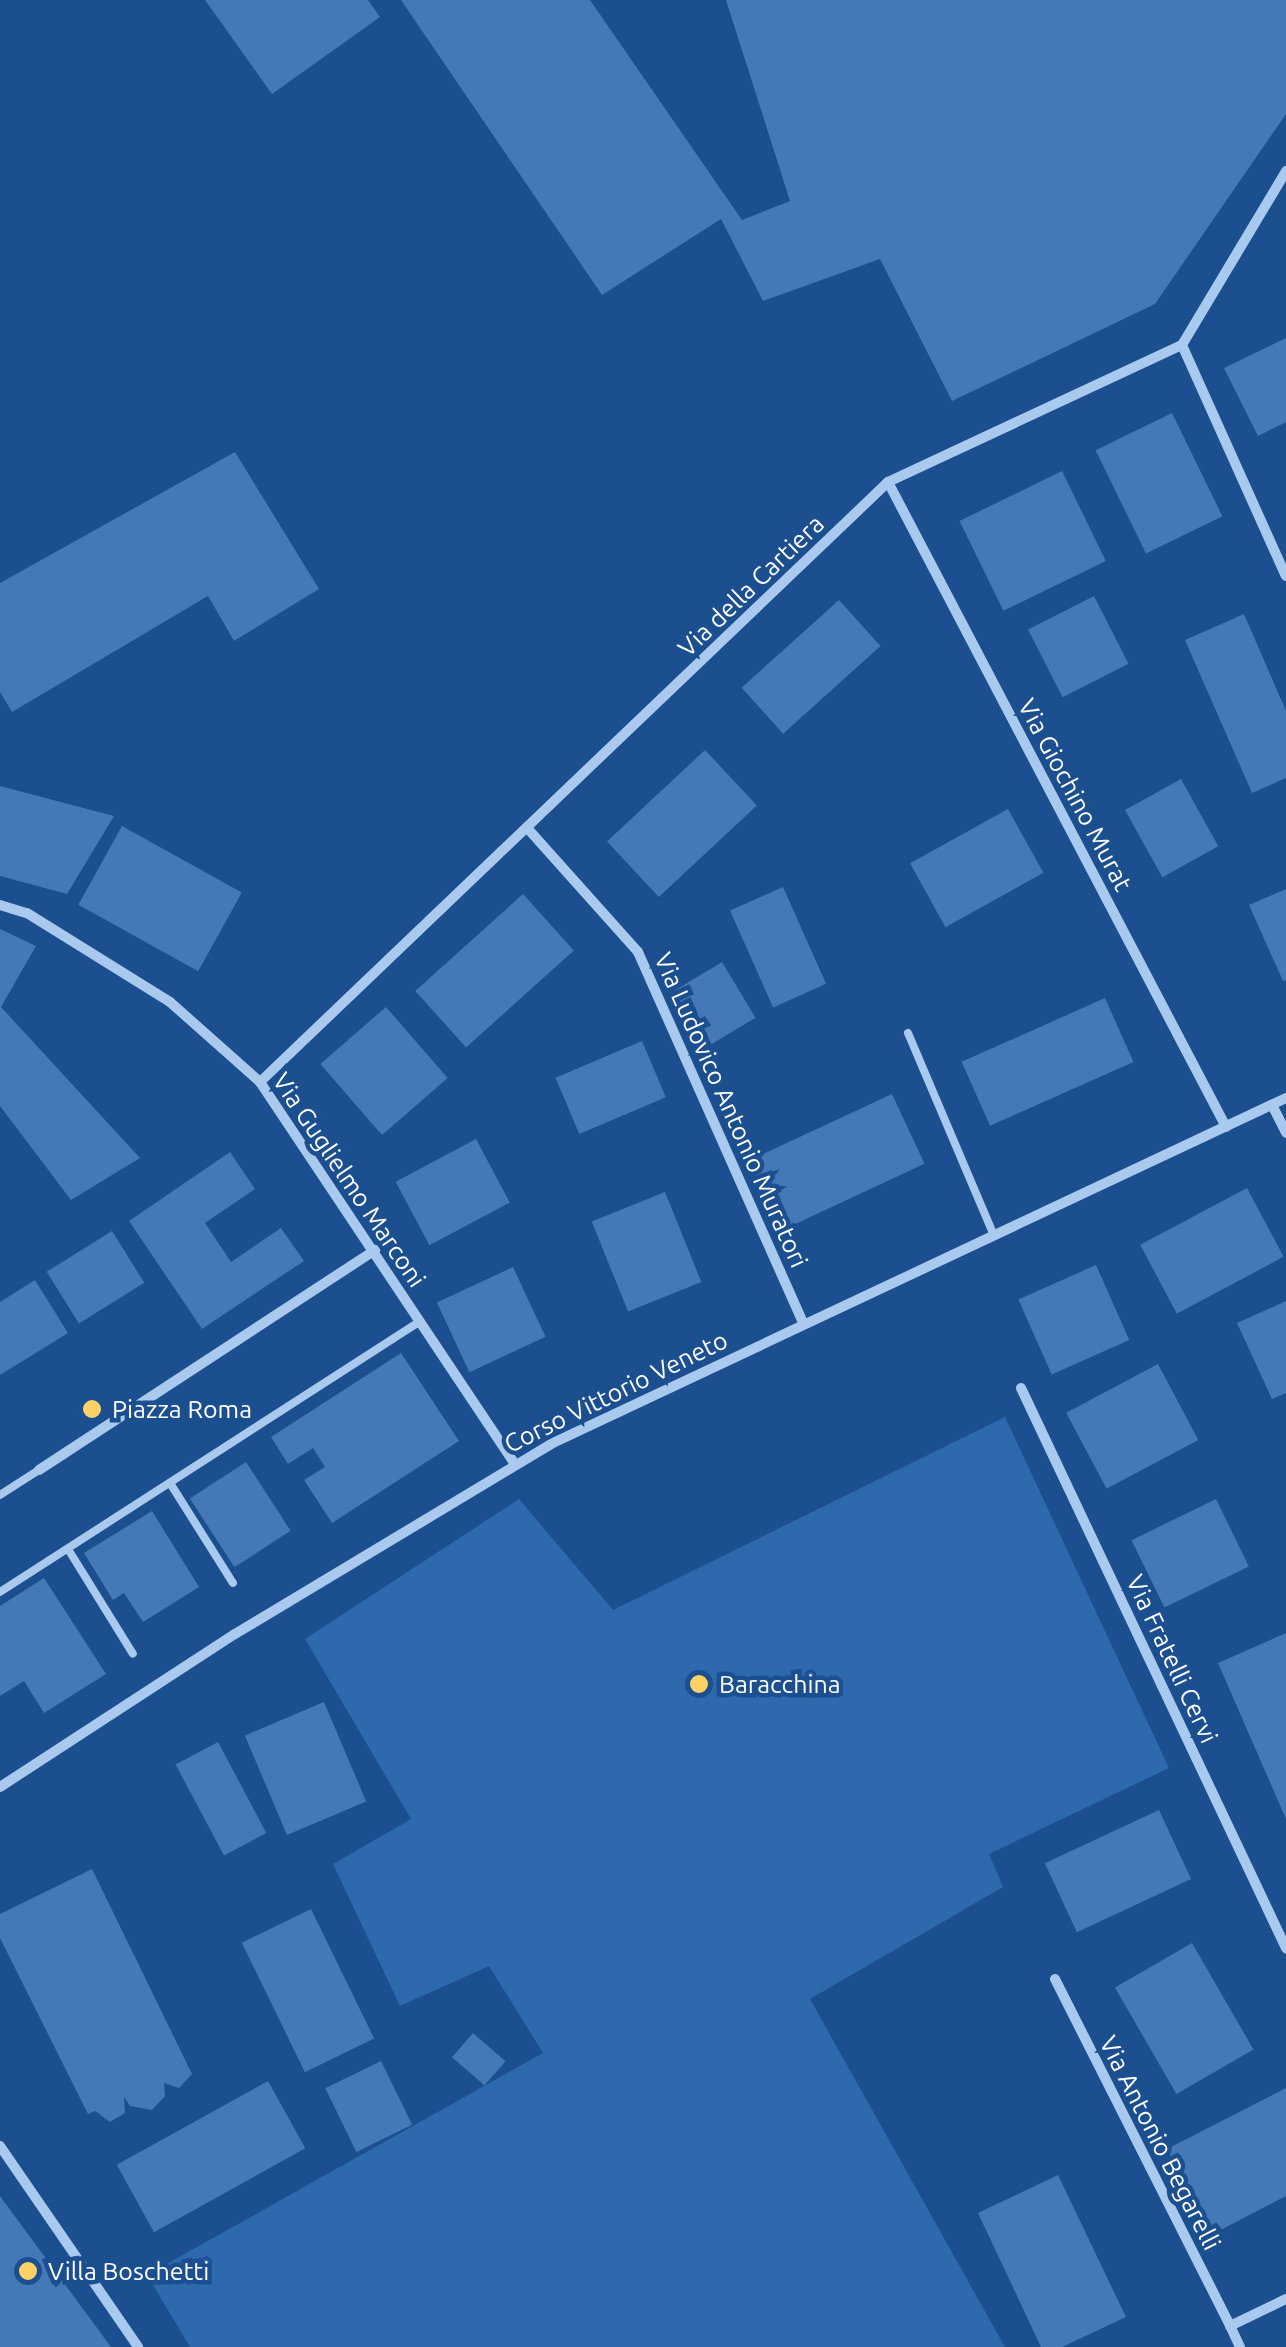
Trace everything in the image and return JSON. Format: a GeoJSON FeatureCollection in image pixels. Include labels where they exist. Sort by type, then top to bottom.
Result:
{"type":"FeatureCollection","features":[{"type":"Feature","properties":{"kind":"street"},"geometry":{"type":"LineString","coordinates":[[1286,171],[1182,345],[1286,576]]}},
{"type":"Feature","properties":{"kind":"street","name":"Via della Cartiera"},"geometry":{"type":"LineString","coordinates":[[260,1082],[888,482],[1182,345]]}},
{"type":"Feature","properties":{"kind":"street","name":"Via Giochino Murat"},"geometry":{"type":"LineString","coordinates":[[888,482],[1226,1126]]}},
{"type":"Feature","properties":{"kind":"street","name":"Via Ludovico Antonio Muratori"},"geometry":{"type":"LineString","coordinates":[[530,830],[638,952],[804,1324]]}},
{"type":"Feature","properties":{"kind":"street","name":"Via Guglielmo Marconi"},"geometry":{"type":"LineString","coordinates":[[0,905],[27,913],[170,1002],[260,1082],[376,1250],[515,1464]]}},
{"type":"Feature","properties":{"kind":"street","name":"Corso Vittorio Veneto"},"geometry":{"type":"LineString","coordinates":[[0,1787],[515,1464],[1286,1098]]}},
{"type":"Feature","properties":{"kind":"street"},"geometry":{"type":"LineString","coordinates":[[1272,1105],[1286,1134]]}},
{"type":"Feature","properties":{"kind":"street"},"geometry":{"type":"LineString","coordinates":[[39,1470],[376,1250]]}},
{"type":"Feature","properties":{"kind":"street","name":"Via Fratelli Cervi"},"geometry":{"type":"LineString","coordinates":[[1021,1388],[1286,1948]]}},
{"type":"Feature","properties":{"kind":"street","name":"Via Antonio Begarelli"},"geometry":{"type":"LineString","coordinates":[[1055,1979],[1240,2347]]}},
{"type":"Feature","properties":{"kind":"street"},"geometry":{"type":"LineString","coordinates":[[0,2146],[138,2347]]}},
{"type":"Feature","properties":{"kind":"street"},"geometry":{"type":"LineString","coordinates":[[1230,2326],[1286,2298]]}},
{"type":"Feature","properties":{"kind":"lane"},"geometry":{"type":"LineString","coordinates":[[908,1033],[994,1236]]}},
{"type":"Feature","properties":{"kind":"lane"},"geometry":{"type":"LineString","coordinates":[[0,1592],[420,1321]]}},
{"type":"Feature","properties":{"kind":"lane"},"geometry":{"type":"LineString","coordinates":[[0,1495],[39,1470]]}},
{"type":"Feature","properties":{"kind":"lane"},"geometry":{"type":"LineString","coordinates":[[170,1483],[233,1583]]}},
{"type":"Feature","properties":{"kind":"lane"},"geometry":{"type":"LineString","coordinates":[[68,1549],[132,1654]]}},
{"type":"Feature","properties":{"kind":"shaded area"},"geometry":{"type":"Polygon","coordinates":[[[1005,1417],[1169,1768],[989,1854],[1003,1887],[810,1999],[1005,2347],[190,2347],[147,2275],[543,2053],[489,1966],[400,2006],[333,1864],[411,1819],[305,1639],[519,1499],[613,1610],[1005,1417]]]}},
{"type":"Feature","properties":{"kind":"building"},"geometry":{"type":"Polygon","coordinates":[[[205,0],[368,0],[380,17],[272,94],[205,0]]]}},
{"type":"Feature","properties":{"kind":"building"},"geometry":{"type":"Polygon","coordinates":[[[401,0],[590,0],[742,220],[790,201],[726,0],[1286,0],[1286,114],[1155,304],[952,401],[880,259],[763,301],[721,219],[602,295],[401,0]]]}},
{"type":"Feature","properties":{"kind":"building"},"geometry":{"type":"Polygon","coordinates":[[[1286,338],[1286,422],[1258,436],[1224,368],[1286,338]]]}},
{"type":"Feature","properties":{"kind":"building"},"geometry":{"type":"Polygon","coordinates":[[[1172,413],[1222,516],[1146,554],[1096,450],[1172,413]]]}},
{"type":"Feature","properties":{"kind":"building"},"geometry":{"type":"Polygon","coordinates":[[[235,452],[319,589],[234,641],[208,596],[12,712],[0,692],[0,583],[235,452]]]}},
{"type":"Feature","properties":{"kind":"building"},"geometry":{"type":"Polygon","coordinates":[[[1062,471],[1106,561],[1003,611],[960,521],[1062,471]]]}},
{"type":"Feature","properties":{"kind":"building"},"geometry":{"type":"Polygon","coordinates":[[[1094,596],[1129,664],[1063,697],[1028,630],[1094,596]]]}},
{"type":"Feature","properties":{"kind":"building"},"geometry":{"type":"Polygon","coordinates":[[[839,600],[880,646],[783,734],[742,688],[839,600]]]}},
{"type":"Feature","properties":{"kind":"building"},"geometry":{"type":"Polygon","coordinates":[[[1244,614],[1286,711],[1286,778],[1252,793],[1185,640],[1244,614]]]}},
{"type":"Feature","properties":{"kind":"building"},"geometry":{"type":"Polygon","coordinates":[[[705,750],[757,806],[659,897],[607,841],[705,750]]]}},
{"type":"Feature","properties":{"kind":"building"},"geometry":{"type":"Polygon","coordinates":[[[1181,779],[1218,846],[1162,877],[1125,810],[1181,779]]]}},
{"type":"Feature","properties":{"kind":"building"},"geometry":{"type":"Polygon","coordinates":[[[0,786],[114,816],[67,894],[0,876],[0,786]]]}},
{"type":"Feature","properties":{"kind":"building"},"geometry":{"type":"Polygon","coordinates":[[[1008,809],[1043,873],[945,927],[910,863],[1008,809]]]}},
{"type":"Feature","properties":{"kind":"building"},"geometry":{"type":"Polygon","coordinates":[[[122,826],[242,892],[198,971],[78,905],[122,826]]]}},
{"type":"Feature","properties":{"kind":"building"},"geometry":{"type":"Polygon","coordinates":[[[783,887],[826,984],[773,1007],[730,911],[783,887]]]}},
{"type":"Feature","properties":{"kind":"building"},"geometry":{"type":"Polygon","coordinates":[[[1286,889],[1286,980],[1283,981],[1249,905],[1286,889]]]}},
{"type":"Feature","properties":{"kind":"building"},"geometry":{"type":"Polygon","coordinates":[[[523,894],[574,950],[466,1048],[415,991],[523,894]]]}},
{"type":"Feature","properties":{"kind":"building"},"geometry":{"type":"Polygon","coordinates":[[[0,929],[36,946],[1,1007],[140,1158],[71,1200],[0,1106],[0,929]]]}},
{"type":"Feature","properties":{"kind":"building"},"geometry":{"type":"Polygon","coordinates":[[[722,962],[755,1018],[703,1049],[670,993],[722,962]]]}},
{"type":"Feature","properties":{"kind":"building"},"geometry":{"type":"Polygon","coordinates":[[[1105,998],[1133,1062],[990,1126],[962,1062],[1105,998]]]}},
{"type":"Feature","properties":{"kind":"building"},"geometry":{"type":"Polygon","coordinates":[[[386,1007],[448,1078],[382,1135],[320,1064],[386,1007]]]}},
{"type":"Feature","properties":{"kind":"building"},"geometry":{"type":"Polygon","coordinates":[[[642,1041],[666,1097],[579,1134],[555,1078],[642,1041]]]}},
{"type":"Feature","properties":{"kind":"building"},"geometry":{"type":"Polygon","coordinates":[[[892,1094],[925,1164],[781,1231],[749,1161],[892,1094]]]}},
{"type":"Feature","properties":{"kind":"building"},"geometry":{"type":"Polygon","coordinates":[[[476,1139],[510,1203],[429,1245],[396,1182],[476,1139]]]}},
{"type":"Feature","properties":{"kind":"building"},"geometry":{"type":"Polygon","coordinates":[[[230,1152],[255,1189],[205,1223],[231,1262],[281,1228],[304,1261],[202,1329],[129,1221],[230,1152]]]}},
{"type":"Feature","properties":{"kind":"building"},"geometry":{"type":"Polygon","coordinates":[[[1247,1188],[1284,1257],[1177,1314],[1140,1245],[1247,1188]]]}},
{"type":"Feature","properties":{"kind":"building"},"geometry":{"type":"Polygon","coordinates":[[[665,1192],[701,1282],[628,1312],[592,1222],[665,1192]]]}},
{"type":"Feature","properties":{"kind":"building"},"geometry":{"type":"Polygon","coordinates":[[[112,1231],[144,1283],[79,1324],[47,1272],[112,1231]]]}},
{"type":"Feature","properties":{"kind":"building"},"geometry":{"type":"Polygon","coordinates":[[[1096,1265],[1129,1340],[1052,1374],[1018,1300],[1096,1265]]]}},
{"type":"Feature","properties":{"kind":"building"},"geometry":{"type":"Polygon","coordinates":[[[513,1267],[546,1337],[469,1372],[437,1302],[513,1267]]]}},
{"type":"Feature","properties":{"kind":"building"},"geometry":{"type":"Polygon","coordinates":[[[35,1280],[68,1333],[0,1375],[0,1302],[35,1280]]]}},
{"type":"Feature","properties":{"kind":"building"},"geometry":{"type":"Polygon","coordinates":[[[1286,1301],[1286,1393],[1272,1399],[1237,1323],[1286,1301]]]}},
{"type":"Feature","properties":{"kind":"building"},"geometry":{"type":"Polygon","coordinates":[[[401,1353],[459,1441],[332,1523],[304,1480],[325,1467],[313,1448],[288,1464],[271,1437],[401,1353]]]}},
{"type":"Feature","properties":{"kind":"building"},"geometry":{"type":"Polygon","coordinates":[[[1158,1364],[1198,1440],[1107,1489],[1066,1413],[1158,1364]]]}},
{"type":"Feature","properties":{"kind":"building"},"geometry":{"type":"Polygon","coordinates":[[[246,1462],[291,1531],[234,1567],[190,1498],[246,1462]]]}},
{"type":"Feature","properties":{"kind":"building"},"geometry":{"type":"Polygon","coordinates":[[[1216,1499],[1249,1566],[1164,1608],[1132,1540],[1216,1499]]]}},
{"type":"Feature","properties":{"kind":"building"},"geometry":{"type":"Polygon","coordinates":[[[152,1511],[199,1587],[143,1622],[124,1593],[113,1600],[84,1553],[152,1511]]]}},
{"type":"Feature","properties":{"kind":"building"},"geometry":{"type":"Polygon","coordinates":[[[44,1578],[106,1674],[44,1713],[24,1681],[0,1696],[0,1606],[44,1578]]]}},
{"type":"Feature","properties":{"kind":"building"},"geometry":{"type":"Polygon","coordinates":[[[1286,1633],[1286,1819],[1218,1663],[1286,1633]]]}},
{"type":"Feature","properties":{"kind":"building"},"geometry":{"type":"Polygon","coordinates":[[[324,1702],[366,1801],[287,1835],[245,1736],[324,1702]]]}},
{"type":"Feature","properties":{"kind":"building"},"geometry":{"type":"Polygon","coordinates":[[[218,1742],[266,1833],[224,1855],[176,1765],[218,1742]]]}},
{"type":"Feature","properties":{"kind":"building"},"geometry":{"type":"Polygon","coordinates":[[[1159,1810],[1191,1879],[1077,1932],[1045,1863],[1159,1810]]]}},
{"type":"Feature","properties":{"kind":"building"},"geometry":{"type":"Polygon","coordinates":[[[92,1869],[192,2074],[179,2088],[164,2083],[165,2096],[152,2110],[130,2106],[124,2097],[125,2113],[110,2122],[95,2111],[88,2114],[0,1938],[0,1914],[92,1869]]]}},
{"type":"Feature","properties":{"kind":"building"},"geometry":{"type":"Polygon","coordinates":[[[311,1909],[374,2038],[305,2072],[242,1943],[311,1909]]]}},
{"type":"Feature","properties":{"kind":"building"},"geometry":{"type":"Polygon","coordinates":[[[1192,1943],[1254,2050],[1176,2094],[1115,1988],[1192,1943]]]}},
{"type":"Feature","properties":{"kind":"building"},"geometry":{"type":"Polygon","coordinates":[[[473,2033],[505,2061],[484,2085],[452,2057],[473,2033]]]}},
{"type":"Feature","properties":{"kind":"building"},"geometry":{"type":"Polygon","coordinates":[[[381,2061],[412,2125],[356,2152],[325,2088],[381,2061]]]}},
{"type":"Feature","properties":{"kind":"building"},"geometry":{"type":"Polygon","coordinates":[[[268,2081],[305,2148],[154,2232],[117,2165],[268,2081]]]}},
{"type":"Feature","properties":{"kind":"building"},"geometry":{"type":"Polygon","coordinates":[[[1286,2088],[1286,2196],[1211,2235],[1167,2149],[1286,2088]]]}},
{"type":"Feature","properties":{"kind":"building"},"geometry":{"type":"Polygon","coordinates":[[[1058,2175],[1126,2317],[1062,2347],[1041,2347],[978,2213],[1058,2175]]]}},
{"type":"Feature","properties":{"kind":"building","name":"Villa Boschetti"},"geometry":{"type":"Polygon","coordinates":[[[0,2196],[111,2347],[0,2347],[0,2196]]]}},
{"type":"Feature","properties":{"kind":"place","name":"Piazza Roma"},"geometry":{"type":"Point","coordinates":[92,1409]}},
{"type":"Feature","properties":{"kind":"place","name":"Baracchina"},"geometry":{"type":"Point","coordinates":[699,1684]}},
{"type":"Feature","properties":{"kind":"place","name":"Villa Boschetti"},"geometry":{"type":"Point","coordinates":[28,2271]}}]}
